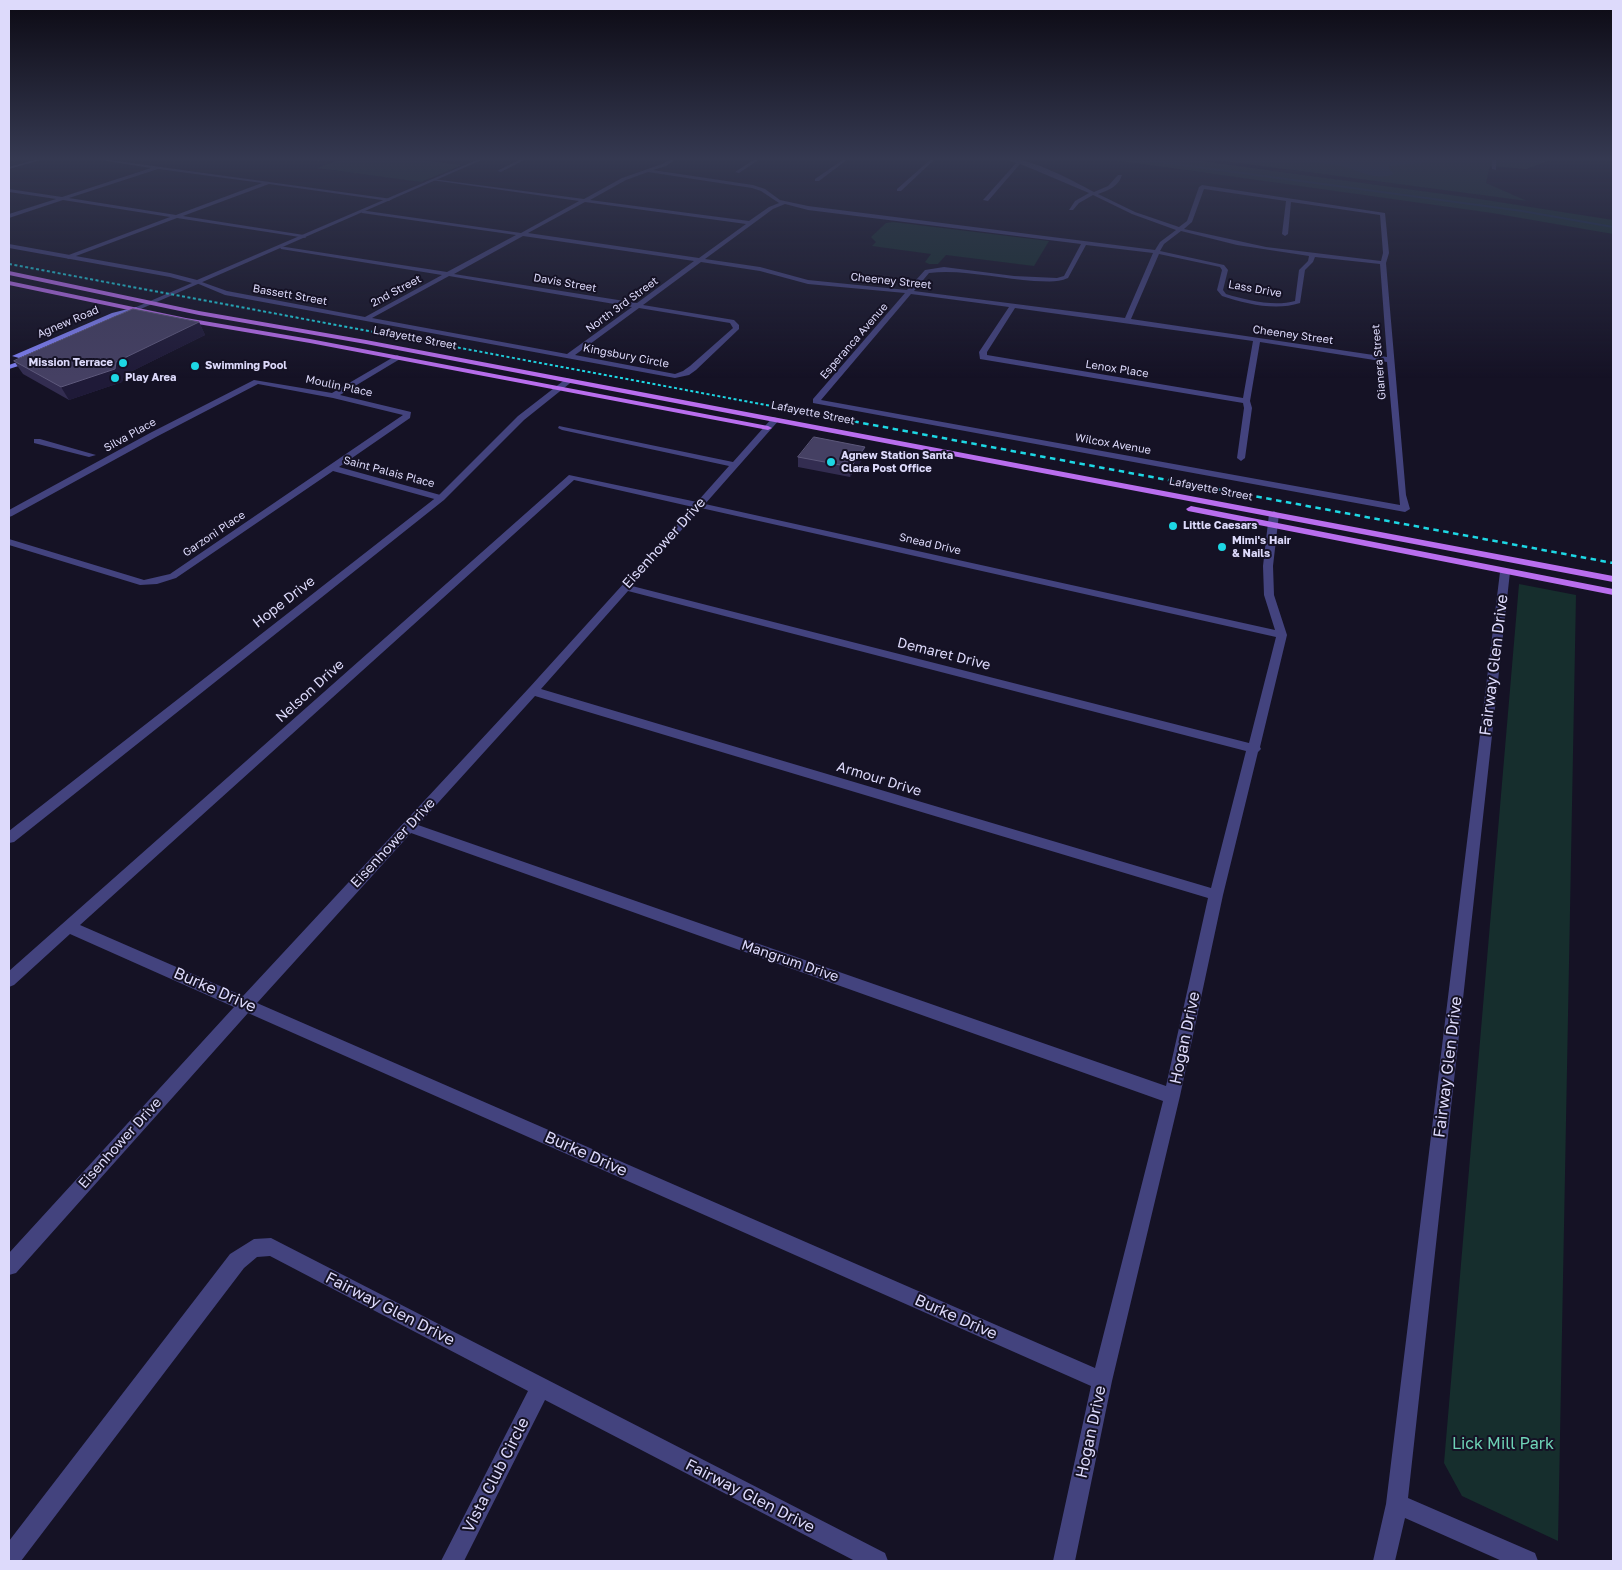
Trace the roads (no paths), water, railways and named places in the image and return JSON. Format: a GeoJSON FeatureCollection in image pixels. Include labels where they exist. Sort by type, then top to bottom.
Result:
{"type":"FeatureCollection","features":[{"type":"Feature","properties":{"kind":"main road","name":"Lafayette Street"},"geometry":{"type":"LineString","coordinates":[[9,273],[199,313],[570,380],[772,423],[1274,520],[1613,579]]}},
{"type":"Feature","properties":{"kind":"main road","name":"Lafayette Street"},"geometry":{"type":"LineString","coordinates":[[9,283],[186,320],[560,388],[772,423]]}},
{"type":"Feature","properties":{"kind":"main road","name":"Agnew Road"},"geometry":{"type":"LineString","coordinates":[[120,321],[128,317],[136,309]]}},
{"type":"Feature","properties":{"kind":"main road","name":"Agnew Road"},"geometry":{"type":"LineString","coordinates":[[9,359],[114,314],[136,309]]}},
{"type":"Feature","properties":{"kind":"main road","name":"Agnew Road"},"geometry":{"type":"LineString","coordinates":[[9,368],[111,324]]}},
{"type":"Feature","properties":{"kind":"main road","name":"Lafayette Street"},"geometry":{"type":"LineString","coordinates":[[1191,510],[1274,520],[1505,572],[1613,592]]}},
{"type":"Feature","properties":{"kind":"street"},"geometry":{"type":"LineString","coordinates":[[68,257],[135,232]]}},
{"type":"Feature","properties":{"kind":"street"},"geometry":{"type":"LineString","coordinates":[[274,232],[304,237]]}},
{"type":"Feature","properties":{"kind":"street","name":"Agnew Road"},"geometry":{"type":"LineString","coordinates":[[136,309],[315,232]]}},
{"type":"Feature","properties":{"kind":"street","name":"Cheeney Street"},"geometry":{"type":"LineString","coordinates":[[510,232],[760,270],[808,282],[1126,320],[1390,360]]}},
{"type":"Feature","properties":{"kind":"street","name":"2nd Street"},"geometry":{"type":"LineString","coordinates":[[366,319],[525,232]]}},
{"type":"Feature","properties":{"kind":"street","name":"North 3rd Street"},"geometry":{"type":"LineString","coordinates":[[569,356],[737,232]]}},
{"type":"Feature","properties":{"kind":"street"},"geometry":{"type":"LineString","coordinates":[[1006,232],[1158,252]]}},
{"type":"Feature","properties":{"kind":"street"},"geometry":{"type":"LineString","coordinates":[[1126,320],[1150,264],[1164,239],[1175,232]]}},
{"type":"Feature","properties":{"kind":"street"},"geometry":{"type":"LineString","coordinates":[[1194,232],[1244,244],[1382,264]]}},
{"type":"Feature","properties":{"kind":"street","name":"Gianera Street"},"geometry":{"type":"LineString","coordinates":[[1384,232],[1386,253],[1382,264],[1400,482],[1405,509]]}},
{"type":"Feature","properties":{"kind":"street","name":"Esperanca Avenue"},"geometry":{"type":"LineString","coordinates":[[816,401],[927,271],[937,268],[1014,278],[1058,280],[1066,277],[1085,242]]}},
{"type":"Feature","properties":{"kind":"street","name":"Bassett Street"},"geometry":{"type":"LineString","coordinates":[[9,246],[170,276],[197,282],[225,293],[569,356]]}},
{"type":"Feature","properties":{"kind":"street","name":"Davis Street"},"geometry":{"type":"LineString","coordinates":[[281,247],[638,306]]}},
{"type":"Feature","properties":{"kind":"street","name":"Lass Drive"},"geometry":{"type":"LineString","coordinates":[[1158,252],[1222,266],[1225,270],[1220,290],[1224,295],[1288,305],[1298,302],[1302,270],[1311,261],[1312,255]]}},
{"type":"Feature","properties":{"kind":"street","name":"Kingsbury Circle"},"geometry":{"type":"LineString","coordinates":[[569,356],[607,365],[674,376],[686,373],[693,368],[736,329],[736,325],[732,321],[638,306]]}},
{"type":"Feature","properties":{"kind":"street","name":"Lenox Place"},"geometry":{"type":"LineString","coordinates":[[1012,307],[982,352],[983,357],[1246,401]]}},
{"type":"Feature","properties":{"kind":"street"},"geometry":{"type":"LineString","coordinates":[[1241,458],[1248,408],[1246,401],[1256,340]]}},
{"type":"Feature","properties":{"kind":"street"},"geometry":{"type":"LineString","coordinates":[[333,396],[397,357]]}},
{"type":"Feature","properties":{"kind":"street","name":"Hope Drive"},"geometry":{"type":"LineString","coordinates":[[9,838],[441,498],[522,418],[570,380]]}},
{"type":"Feature","properties":{"kind":"street","name":"Moulin Place"},"geometry":{"type":"LineString","coordinates":[[265,382],[408,414]]}},
{"type":"Feature","properties":{"kind":"street","name":"Silva Place"},"geometry":{"type":"LineString","coordinates":[[9,514],[249,384],[265,382]]}},
{"type":"Feature","properties":{"kind":"street","name":"Wilcox Avenue"},"geometry":{"type":"LineString","coordinates":[[816,401],[1405,509]]}},
{"type":"Feature","properties":{"kind":"street","name":"Garzoni Place"},"geometry":{"type":"LineString","coordinates":[[9,542],[144,583],[173,576],[406,418],[408,414]]}},
{"type":"Feature","properties":{"kind":"street","name":"Eisenhower Drive"},"geometry":{"type":"LineString","coordinates":[[9,1266],[533,691],[772,423]]}},
{"type":"Feature","properties":{"kind":"street"},"geometry":{"type":"LineString","coordinates":[[562,428],[734,464]]}},
{"type":"Feature","properties":{"kind":"street"},"geometry":{"type":"LineString","coordinates":[[37,441],[92,455]]}},
{"type":"Feature","properties":{"kind":"street","name":"Saint Palais Place"},"geometry":{"type":"LineString","coordinates":[[331,468],[441,498]]}},
{"type":"Feature","properties":{"kind":"street","name":"Snead Drive"},"geometry":{"type":"LineString","coordinates":[[572,477],[1282,635]]}},
{"type":"Feature","properties":{"kind":"street","name":"Nelson Drive"},"geometry":{"type":"LineString","coordinates":[[9,980],[572,477]]}},
{"type":"Feature","properties":{"kind":"street"},"geometry":{"type":"LineString","coordinates":[[1274,520],[1268,566],[1269,595],[1282,635]]}},
{"type":"Feature","properties":{"kind":"street","name":"Fairway Glen Drive"},"geometry":{"type":"LineString","coordinates":[[1384,1561],[1398,1504],[1505,572]]}},
{"type":"Feature","properties":{"kind":"street","name":"Demaret Drive"},"geometry":{"type":"LineString","coordinates":[[625,587],[1255,749]]}},
{"type":"Feature","properties":{"kind":"street","name":"Hogan Drive"},"geometry":{"type":"LineString","coordinates":[[1064,1561],[1102,1381],[1172,1096],[1216,894],[1255,749],[1282,635]]}},
{"type":"Feature","properties":{"kind":"street","name":"Armour Drive"},"geometry":{"type":"LineString","coordinates":[[533,691],[1216,894]]}},
{"type":"Feature","properties":{"kind":"street","name":"Mangrum Drive"},"geometry":{"type":"LineString","coordinates":[[408,827],[1172,1096]]}},
{"type":"Feature","properties":{"kind":"street","name":"Burke Drive"},"geometry":{"type":"LineString","coordinates":[[69,927],[1102,1381]]}},
{"type":"Feature","properties":{"kind":"street","name":"Fairway Glen Drive"},"geometry":{"type":"LineString","coordinates":[[9,1559],[216,1286],[237,1261],[254,1248],[271,1247],[877,1561]]}},
{"type":"Feature","properties":{"kind":"street","name":"Vista Club Circle"},"geometry":{"type":"LineString","coordinates":[[452,1561],[540,1388]]}},
{"type":"Feature","properties":{"kind":"street"},"geometry":{"type":"LineString","coordinates":[[1398,1504],[1527,1561]]}},
{"type":"Feature","properties":{"kind":"railway"},"geometry":{"type":"LineString","coordinates":[[9,264],[820,415]]}},
{"type":"Feature","properties":{"kind":"railway"},"geometry":{"type":"LineString","coordinates":[[814,414],[1613,563]]}},
{"type":"Feature","properties":{"kind":"place","name":"Mission Terrace"},"geometry":{"type":"Point","coordinates":[123,363]}},
{"type":"Feature","properties":{"kind":"place","name":"Swimming Pool"},"geometry":{"type":"Point","coordinates":[195,366]}},
{"type":"Feature","properties":{"kind":"place","name":"Play Area"},"geometry":{"type":"Point","coordinates":[115,378]}},
{"type":"Feature","properties":{"kind":"place","name":"Agnew Station Santa Clara Post Office"},"geometry":{"type":"Point","coordinates":[831,462]}},
{"type":"Feature","properties":{"kind":"place","name":"Little Caesars"},"geometry":{"type":"Point","coordinates":[1173,526]}},
{"type":"Feature","properties":{"kind":"place","name":"Mimi's Hair & Nails"},"geometry":{"type":"Point","coordinates":[1222,547]}},
{"type":"Feature","properties":{"kind":"park label","name":"Lick Mill Park"},"geometry":{"type":"Point","coordinates":[1503,1444]}}]}
